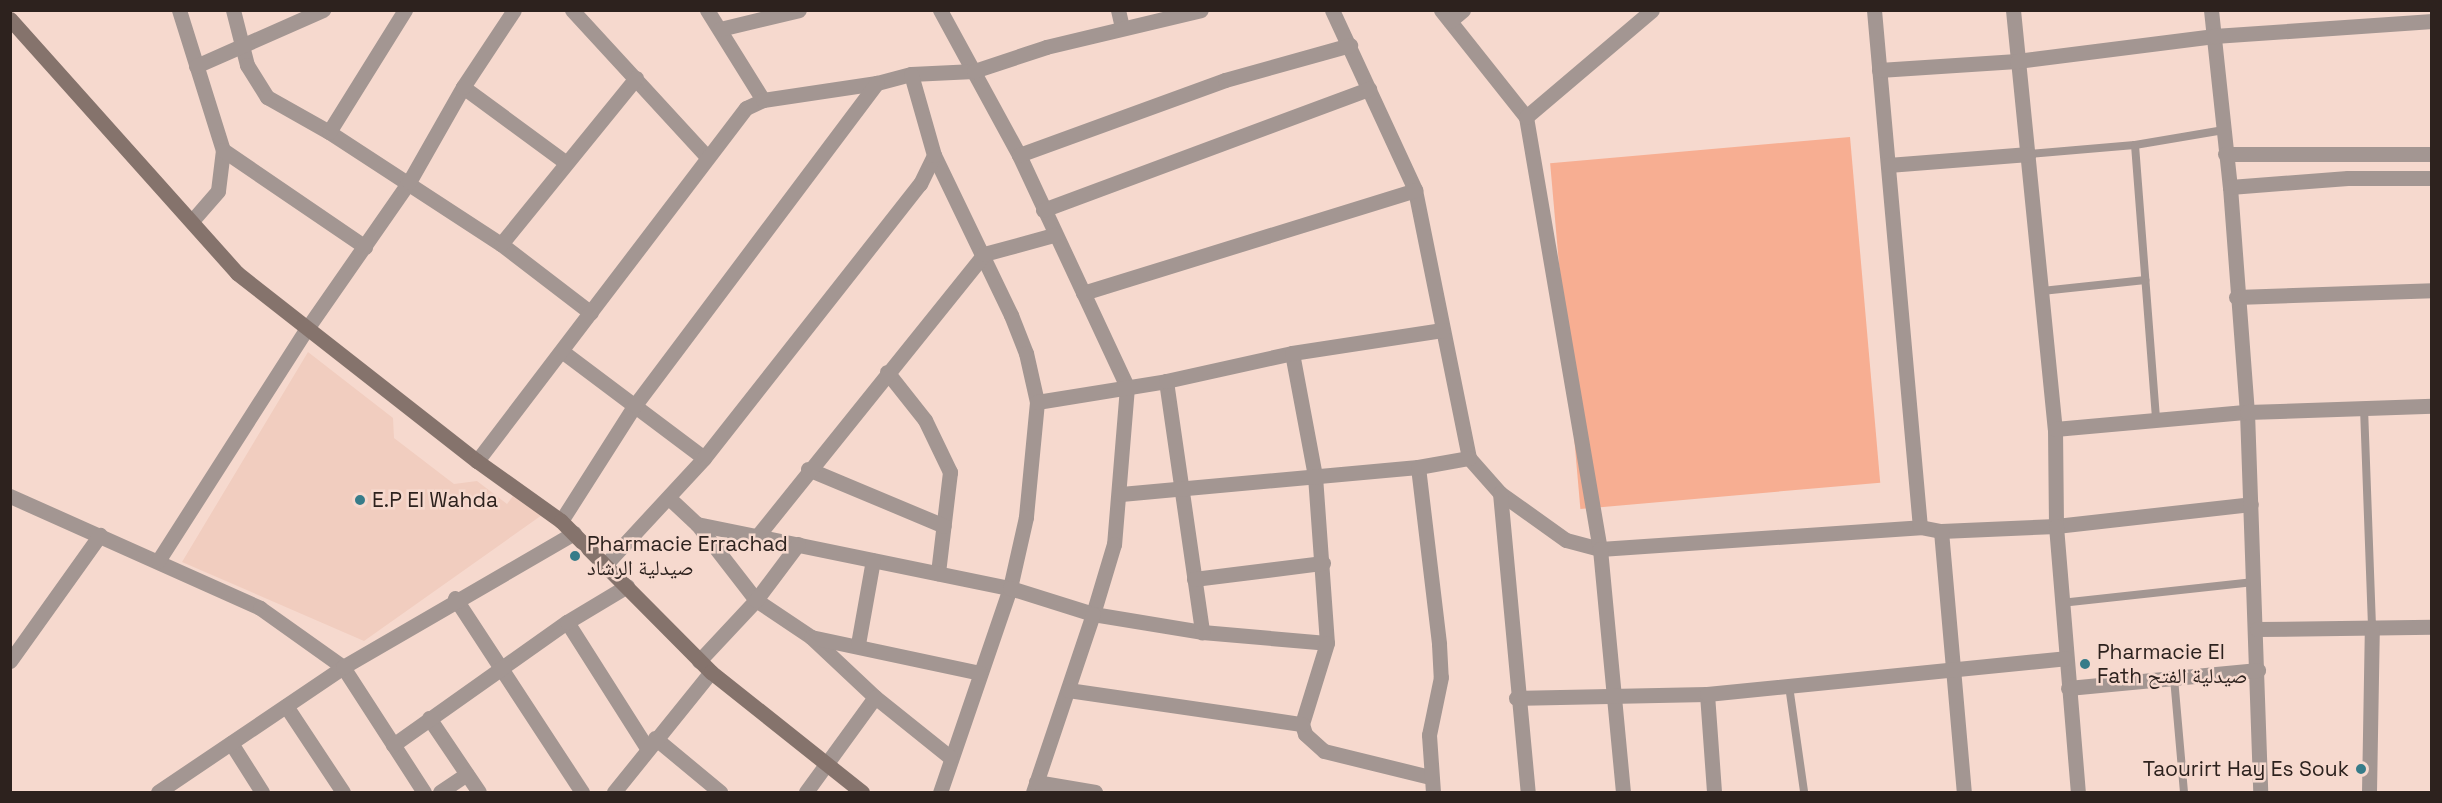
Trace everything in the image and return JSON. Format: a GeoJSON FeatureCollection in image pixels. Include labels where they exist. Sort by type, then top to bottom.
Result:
{"type":"FeatureCollection","features":[{"type":"Feature","properties":{"kind":"main road"},"geometry":{"type":"LineString","coordinates":[[10,19],[193,220],[237,273],[306,330],[477,461],[561,521],[711,672],[862,792]]}},
{"type":"Feature","properties":{"kind":"street"},"geometry":{"type":"LineString","coordinates":[[179,10],[223,150],[218,191],[193,220]]}},
{"type":"Feature","properties":{"kind":"street"},"geometry":{"type":"LineString","coordinates":[[232,10],[241,46],[257,85],[267,97],[329,132],[409,182],[501,244],[591,313]]}},
{"type":"Feature","properties":{"kind":"street"},"geometry":{"type":"LineString","coordinates":[[196,66],[241,46],[294,15],[323,10]]}},
{"type":"Feature","properties":{"kind":"street"},"geometry":{"type":"LineString","coordinates":[[329,132],[405,10]]}},
{"type":"Feature","properties":{"kind":"street"},"geometry":{"type":"LineString","coordinates":[[158,561],[306,330],[409,182],[463,87],[513,10]]}},
{"type":"Feature","properties":{"kind":"street"},"geometry":{"type":"LineString","coordinates":[[572,10],[707,157]]}},
{"type":"Feature","properties":{"kind":"street"},"geometry":{"type":"LineString","coordinates":[[707,10],[763,100]]}},
{"type":"Feature","properties":{"kind":"street"},"geometry":{"type":"LineString","coordinates":[[720,29],[799,10]]}},
{"type":"Feature","properties":{"kind":"street"},"geometry":{"type":"LineString","coordinates":[[1118,10],[1122,28]]}},
{"type":"Feature","properties":{"kind":"street"},"geometry":{"type":"LineString","coordinates":[[477,461],[746,108],[763,100],[877,83],[911,74],[974,71],[1122,28],[1201,10]]}},
{"type":"Feature","properties":{"kind":"street"},"geometry":{"type":"LineString","coordinates":[[1332,10],[1415,190],[1469,459],[1500,493],[1566,540],[1600,549],[1920,527],[1941,531],[2056,526],[2251,504]]}},
{"type":"Feature","properties":{"kind":"street"},"geometry":{"type":"LineString","coordinates":[[1463,10],[1446,16],[1526,117],[1600,549],[1623,792]]}},
{"type":"Feature","properties":{"kind":"street"},"geometry":{"type":"LineString","coordinates":[[1526,117],[1652,10]]}},
{"type":"Feature","properties":{"kind":"street"},"geometry":{"type":"LineString","coordinates":[[1874,10],[1920,527]]}},
{"type":"Feature","properties":{"kind":"street"},"geometry":{"type":"LineString","coordinates":[[2013,10],[2055,429],[2056,526],[2065,658],[2078,792]]}},
{"type":"Feature","properties":{"kind":"street"},"geometry":{"type":"LineString","coordinates":[[2211,10],[2230,187],[2236,297],[2247,411],[2257,629],[2260,792]]}},
{"type":"Feature","properties":{"kind":"street"},"geometry":{"type":"LineString","coordinates":[[944,12],[1019,155],[1054,235],[1127,387],[1121,494],[1114,544],[1068,690],[1034,787],[1095,792]]}},
{"type":"Feature","properties":{"kind":"street"},"geometry":{"type":"LineString","coordinates":[[1879,70],[2017,61],[2214,36],[2432,21]]}},
{"type":"Feature","properties":{"kind":"street"},"geometry":{"type":"LineString","coordinates":[[1019,155],[1225,80],[1350,45]]}},
{"type":"Feature","properties":{"kind":"street"},"geometry":{"type":"LineString","coordinates":[[911,74],[934,155],[984,254],[1026,353],[1037,402],[1026,517],[1011,588],[950,757],[940,792]]}},
{"type":"Feature","properties":{"kind":"street"},"geometry":{"type":"LineString","coordinates":[[501,244],[565,162],[636,78]]}},
{"type":"Feature","properties":{"kind":"street"},"geometry":{"type":"LineString","coordinates":[[561,521],[635,405],[877,83]]}},
{"type":"Feature","properties":{"kind":"street"},"geometry":{"type":"LineString","coordinates":[[463,87],[565,162]]}},
{"type":"Feature","properties":{"kind":"street"},"geometry":{"type":"LineString","coordinates":[[1043,210],[1369,89]]}},
{"type":"Feature","properties":{"kind":"street"},"geometry":{"type":"LineString","coordinates":[[223,150],[365,248]]}},
{"type":"Feature","properties":{"kind":"street"},"geometry":{"type":"LineString","coordinates":[[2345,153],[2348,178]]}},
{"type":"Feature","properties":{"kind":"street"},"geometry":{"type":"LineString","coordinates":[[1888,165],[2029,154]]}},
{"type":"Feature","properties":{"kind":"street"},"geometry":{"type":"LineString","coordinates":[[2225,154],[2432,154]]}},
{"type":"Feature","properties":{"kind":"street"},"geometry":{"type":"LineString","coordinates":[[606,564],[704,458],[920,184],[934,155]]}},
{"type":"Feature","properties":{"kind":"street"},"geometry":{"type":"LineString","coordinates":[[2230,187],[2348,178],[2432,177]]}},
{"type":"Feature","properties":{"kind":"street"},"geometry":{"type":"LineString","coordinates":[[1083,292],[1415,190]]}},
{"type":"Feature","properties":{"kind":"street"},"geometry":{"type":"LineString","coordinates":[[759,534],[808,469],[984,254],[1054,235]]}},
{"type":"Feature","properties":{"kind":"street"},"geometry":{"type":"LineString","coordinates":[[2236,297],[2432,290]]}},
{"type":"Feature","properties":{"kind":"street"},"geometry":{"type":"LineString","coordinates":[[1037,402],[1166,381],[1292,353],[1442,330]]}},
{"type":"Feature","properties":{"kind":"street"},"geometry":{"type":"LineString","coordinates":[[562,352],[704,458]]}},
{"type":"Feature","properties":{"kind":"street"},"geometry":{"type":"LineString","coordinates":[[1292,353],[1315,476],[1327,643],[1302,724],[1305,734],[1324,751],[1430,777]]}},
{"type":"Feature","properties":{"kind":"street"},"geometry":{"type":"LineString","coordinates":[[887,372],[924,420],[946,462],[950,481],[938,573]]}},
{"type":"Feature","properties":{"kind":"street"},"geometry":{"type":"LineString","coordinates":[[1166,381],[1202,632]]}},
{"type":"Feature","properties":{"kind":"street"},"geometry":{"type":"LineString","coordinates":[[2055,429],[2247,411],[2432,406]]}},
{"type":"Feature","properties":{"kind":"street"},"geometry":{"type":"LineString","coordinates":[[1121,494],[1418,467],[1469,459]]}},
{"type":"Feature","properties":{"kind":"street"},"geometry":{"type":"LineString","coordinates":[[1418,467],[1441,677],[1429,735],[1430,777],[1433,792]]}},
{"type":"Feature","properties":{"kind":"street"},"geometry":{"type":"LineString","coordinates":[[808,469],[944,526]]}},
{"type":"Feature","properties":{"kind":"street"},"geometry":{"type":"LineString","coordinates":[[1500,493],[1516,698],[1528,792]]}},
{"type":"Feature","properties":{"kind":"street"},"geometry":{"type":"LineString","coordinates":[[10,496],[260,608],[343,667],[424,792]]}},
{"type":"Feature","properties":{"kind":"street"},"geometry":{"type":"LineString","coordinates":[[669,498],[697,524],[756,600],[811,637],[875,697],[950,757]]}},
{"type":"Feature","properties":{"kind":"street"},"geometry":{"type":"LineString","coordinates":[[697,524],[759,534],[1011,588],[1092,614],[1202,632],[1327,643]]}},
{"type":"Feature","properties":{"kind":"street"},"geometry":{"type":"LineString","coordinates":[[1941,531],[1964,792]]}},
{"type":"Feature","properties":{"kind":"street"},"geometry":{"type":"LineString","coordinates":[[165,790],[343,667],[455,598],[574,533]]}},
{"type":"Feature","properties":{"kind":"street"},"geometry":{"type":"LineString","coordinates":[[10,661],[100,535]]}},
{"type":"Feature","properties":{"kind":"street"},"geometry":{"type":"LineString","coordinates":[[699,661],[756,600],[798,544]]}},
{"type":"Feature","properties":{"kind":"street"},"geometry":{"type":"LineString","coordinates":[[858,644],[873,560]]}},
{"type":"Feature","properties":{"kind":"street"},"geometry":{"type":"LineString","coordinates":[[1194,579],[1323,563]]}},
{"type":"Feature","properties":{"kind":"street"},"geometry":{"type":"LineString","coordinates":[[393,745],[567,622],[627,586]]}},
{"type":"Feature","properties":{"kind":"street"},"geometry":{"type":"LineString","coordinates":[[455,598],[582,792]]}},
{"type":"Feature","properties":{"kind":"street"},"geometry":{"type":"LineString","coordinates":[[567,622],[651,743],[720,792]]}},
{"type":"Feature","properties":{"kind":"street"},"geometry":{"type":"LineString","coordinates":[[2369,792],[2372,627]]}},
{"type":"Feature","properties":{"kind":"street"},"geometry":{"type":"LineString","coordinates":[[2257,629],[2432,627]]}},
{"type":"Feature","properties":{"kind":"street"},"geometry":{"type":"LineString","coordinates":[[811,637],[858,644],[980,673]]}},
{"type":"Feature","properties":{"kind":"street"},"geometry":{"type":"LineString","coordinates":[[1516,698],[1613,698],[1707,694],[2065,658]]}},
{"type":"Feature","properties":{"kind":"street"},"geometry":{"type":"LineString","coordinates":[[2068,688],[2258,670]]}},
{"type":"Feature","properties":{"kind":"street"},"geometry":{"type":"LineString","coordinates":[[614,792],[651,743],[711,672]]}},
{"type":"Feature","properties":{"kind":"street"},"geometry":{"type":"LineString","coordinates":[[1068,690],[1302,724]]}},
{"type":"Feature","properties":{"kind":"street"},"geometry":{"type":"LineString","coordinates":[[1707,694],[1714,792]]}},
{"type":"Feature","properties":{"kind":"street"},"geometry":{"type":"LineString","coordinates":[[806,792],[875,697]]}},
{"type":"Feature","properties":{"kind":"street"},"geometry":{"type":"LineString","coordinates":[[286,706],[343,792]]}},
{"type":"Feature","properties":{"kind":"street"},"geometry":{"type":"LineString","coordinates":[[429,718],[479,792]]}},
{"type":"Feature","properties":{"kind":"street"},"geometry":{"type":"LineString","coordinates":[[231,743],[262,792]]}},
{"type":"Feature","properties":{"kind":"street"},"geometry":{"type":"LineString","coordinates":[[440,792],[467,774]]}},
{"type":"Feature","properties":{"kind":"lane"},"geometry":{"type":"LineString","coordinates":[[2029,154],[2135,145],[2224,130]]}},
{"type":"Feature","properties":{"kind":"lane"},"geometry":{"type":"LineString","coordinates":[[2135,145],[2156,420]]}},
{"type":"Feature","properties":{"kind":"lane"},"geometry":{"type":"LineString","coordinates":[[2042,291],[2145,280]]}},
{"type":"Feature","properties":{"kind":"lane"},"geometry":{"type":"LineString","coordinates":[[2364,408],[2372,627]]}},
{"type":"Feature","properties":{"kind":"lane"},"geometry":{"type":"LineString","coordinates":[[2061,603],[2255,582]]}},
{"type":"Feature","properties":{"kind":"lane"},"geometry":{"type":"LineString","coordinates":[[2174,678],[2184,792]]}},
{"type":"Feature","properties":{"kind":"lane"},"geometry":{"type":"LineString","coordinates":[[1789,686],[1804,792]]}},
{"type":"Feature","properties":{"kind":"shaded area"},"geometry":{"type":"Polygon","coordinates":[[[1850,137],[1880,483],[1580,509],[1550,163],[1850,137]]]}},
{"type":"Feature","properties":{"kind":"shaded area","name":"E.P El Wahda"},"geometry":{"type":"Polygon","coordinates":[[[308,352],[393,418],[394,438],[454,484],[477,481],[507,504],[513,496],[542,515],[364,641],[182,562],[308,352]]]}},
{"type":"Feature","properties":{"kind":"place","name":"E.P El Wahda"},"geometry":{"type":"Point","coordinates":[360,500]}},
{"type":"Feature","properties":{"kind":"place","name":"Pharmacie Errachad صيدلية الرشاد"},"geometry":{"type":"Point","coordinates":[575,556]}},
{"type":"Feature","properties":{"kind":"place","name":"Pharmacie El Fath صيدلية الفتح"},"geometry":{"type":"Point","coordinates":[2085,664]}},
{"type":"Feature","properties":{"kind":"place","name":"Taourirt Hay Es Souk"},"geometry":{"type":"Point","coordinates":[2361,769]}}]}
